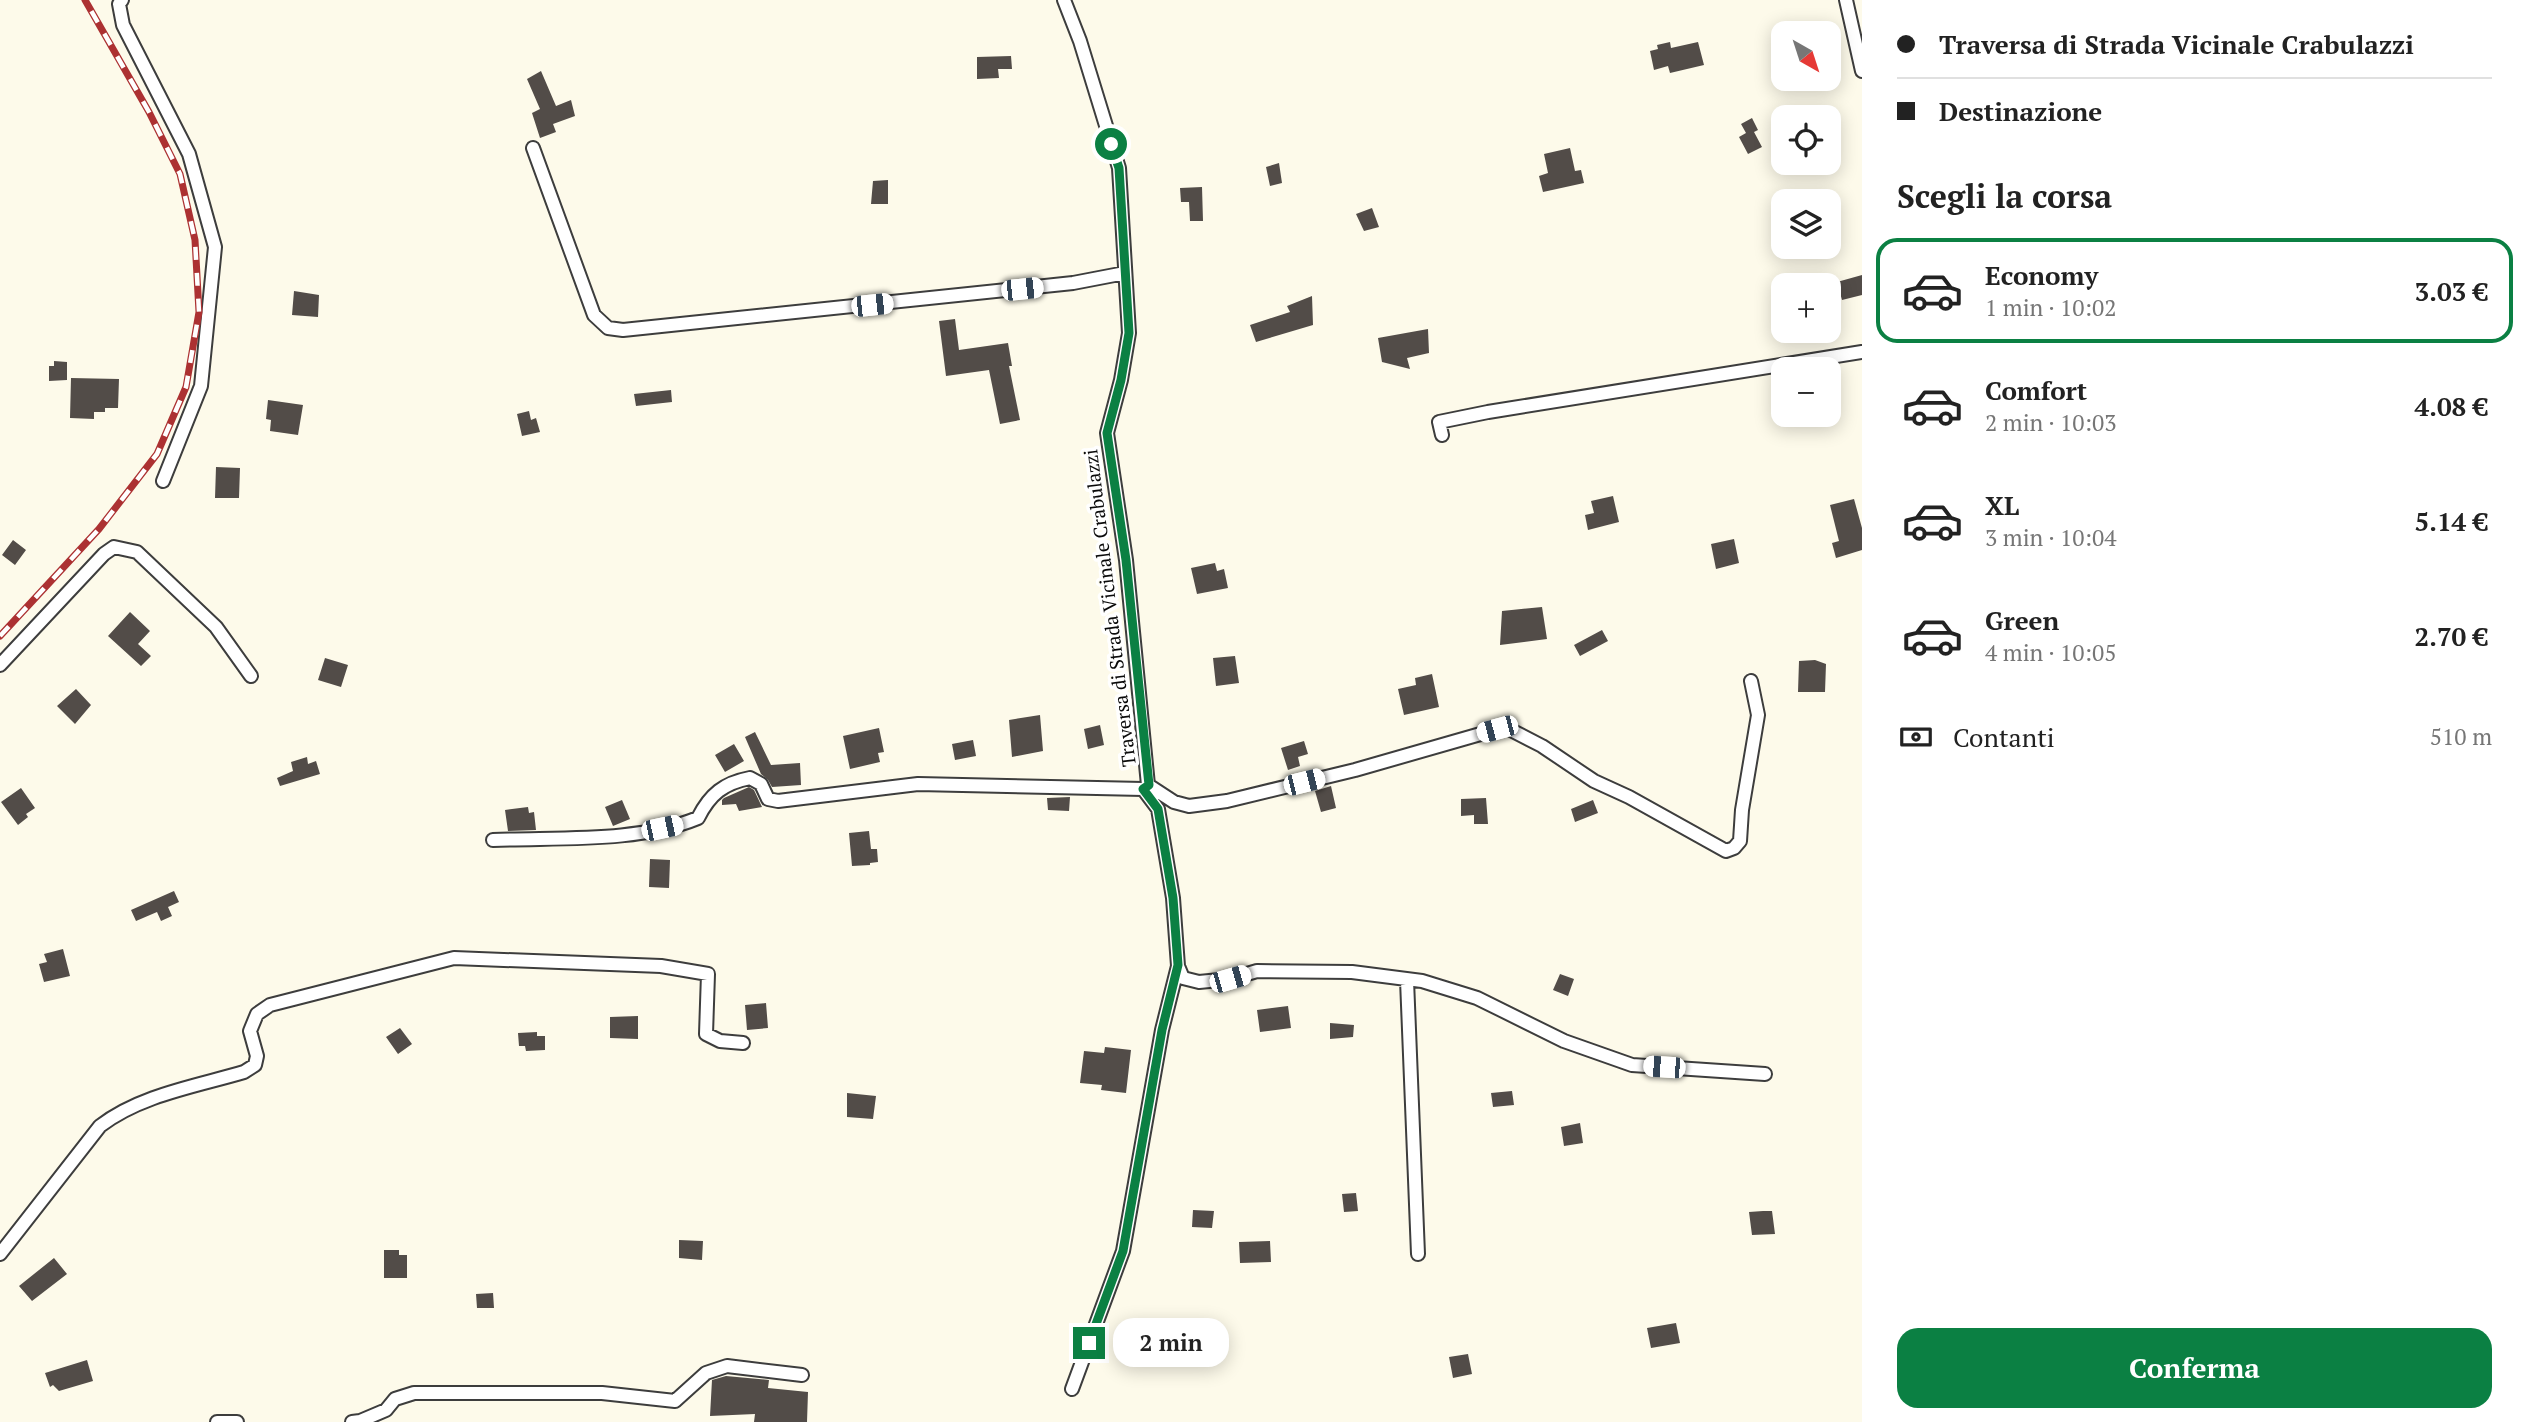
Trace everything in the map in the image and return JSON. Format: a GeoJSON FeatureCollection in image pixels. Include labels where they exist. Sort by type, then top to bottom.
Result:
{"type":"FeatureCollection","features":[{"type":"Feature","properties":{"kind":"street"},"geometry":{"type":"LineString","coordinates":[[122,0],[119,4],[123,25],[189,154],[215,247],[201,386],[163,481]]}},
{"type":"Feature","properties":{"kind":"street","name":"Traversa di Strada Vicinale Crabulazzi"},"geometry":{"type":"LineString","coordinates":[[493,840],[586,836],[615,838],[686,823],[698,818],[707,801],[724,785],[750,778],[761,784],[768,799],[778,801],[918,785],[1146,787],[1126,560],[1107,433],[1121,380],[1129,333],[1119,168],[1080,41],[1064,0]]}},
{"type":"Feature","properties":{"kind":"street"},"geometry":{"type":"LineString","coordinates":[[1846,0],[1862,71]]}},
{"type":"Feature","properties":{"kind":"street"},"geometry":{"type":"LineString","coordinates":[[533,148],[594,315],[608,328],[623,330],[848,308],[1073,283],[1125,273]]}},
{"type":"Feature","properties":{"kind":"street"},"geometry":{"type":"LineString","coordinates":[[1442,435],[1439,422],[1488,412],[1862,352]]}},
{"type":"Feature","properties":{"kind":"street"},"geometry":{"type":"LineString","coordinates":[[0,665],[104,554],[114,547],[137,552],[216,627],[251,676]]}},
{"type":"Feature","properties":{"kind":"street"},"geometry":{"type":"LineString","coordinates":[[1146,787],[1174,802],[1189,806],[1227,801],[1505,727],[1542,746],[1594,781],[1629,797],[1726,851],[1734,848],[1740,841],[1742,810],[1758,715],[1751,681]]}},
{"type":"Feature","properties":{"kind":"street"},"geometry":{"type":"LineString","coordinates":[[1146,787],[1158,809],[1173,898],[1178,965],[1183,978],[1199,982],[1230,979],[1257,971],[1352,972],[1422,981],[1476,998],[1564,1041],[1632,1065],[1765,1074]]}},
{"type":"Feature","properties":{"kind":"street"},"geometry":{"type":"LineString","coordinates":[[0,1254],[100,1126],[112,1117],[143,1102],[244,1072],[255,1065],[257,1056],[250,1031],[257,1014],[270,1005],[454,958],[662,966],[708,974],[706,1034],[720,1041],[743,1043]]}},
{"type":"Feature","properties":{"kind":"street"},"geometry":{"type":"LineString","coordinates":[[1072,1389],[1123,1251],[1162,1030],[1178,965]]}},
{"type":"Feature","properties":{"kind":"street"},"geometry":{"type":"LineString","coordinates":[[1407,979],[1418,1254]]}},
{"type":"Feature","properties":{"kind":"street"},"geometry":{"type":"LineString","coordinates":[[352,1422],[386,1410],[395,1399],[414,1393],[602,1393],[675,1401],[706,1373],[727,1366],[802,1375]]}},
{"type":"Feature","properties":{"kind":"street"},"geometry":{"type":"LineString","coordinates":[[218,1422],[237,1422]]}},
{"type":"Feature","properties":{"kind":"building"},"geometry":{"type":"Polygon","coordinates":[[[1670,42],[1671,48],[1698,42],[1704,65],[1670,73],[1668,66],[1654,70],[1650,51],[1658,49],[1657,45],[1670,42]]]}},
{"type":"Feature","properties":{"kind":"building"},"geometry":{"type":"Polygon","coordinates":[[[1011,56],[1012,69],[998,69],[999,78],[977,79],[977,57],[1011,56]]]}},
{"type":"Feature","properties":{"kind":"building"},"geometry":{"type":"Polygon","coordinates":[[[541,71],[556,106],[571,100],[575,116],[553,124],[556,132],[540,138],[532,113],[540,109],[527,79],[541,71]]]}},
{"type":"Feature","properties":{"kind":"building"},"geometry":{"type":"Polygon","coordinates":[[[1752,118],[1758,130],[1754,132],[1762,147],[1748,154],[1739,137],[1746,133],[1741,124],[1752,118]]]}},
{"type":"Feature","properties":{"kind":"building"},"geometry":{"type":"Polygon","coordinates":[[[1570,148],[1575,171],[1581,170],[1584,183],[1543,192],[1539,176],[1548,173],[1544,154],[1570,148]]]}},
{"type":"Feature","properties":{"kind":"building"},"geometry":{"type":"Polygon","coordinates":[[[1279,163],[1282,183],[1270,186],[1266,167],[1279,163]]]}},
{"type":"Feature","properties":{"kind":"building"},"geometry":{"type":"Polygon","coordinates":[[[888,180],[888,204],[871,204],[873,181],[888,180]]]}},
{"type":"Feature","properties":{"kind":"building"},"geometry":{"type":"Polygon","coordinates":[[[1202,187],[1203,221],[1190,221],[1189,202],[1181,202],[1180,188],[1202,187]]]}},
{"type":"Feature","properties":{"kind":"building"},"geometry":{"type":"Polygon","coordinates":[[[1372,208],[1379,227],[1364,231],[1356,214],[1372,208]]]}},
{"type":"Feature","properties":{"kind":"building"},"geometry":{"type":"Polygon","coordinates":[[[1862,275],[1862,295],[1842,300],[1841,281],[1862,275]]]}},
{"type":"Feature","properties":{"kind":"building"},"geometry":{"type":"Polygon","coordinates":[[[294,291],[319,295],[318,317],[292,315],[294,291]]]}},
{"type":"Feature","properties":{"kind":"building"},"geometry":{"type":"Polygon","coordinates":[[[1312,296],[1313,325],[1256,342],[1250,325],[1290,312],[1287,306],[1312,296]]]}},
{"type":"Feature","properties":{"kind":"building"},"geometry":{"type":"Polygon","coordinates":[[[955,319],[959,350],[1008,343],[1012,366],[1009,366],[1020,420],[1000,424],[989,370],[946,376],[939,321],[955,319]]]}},
{"type":"Feature","properties":{"kind":"building"},"geometry":{"type":"Polygon","coordinates":[[[1428,329],[1429,353],[1407,358],[1410,369],[1382,362],[1378,338],[1428,329]]]}},
{"type":"Feature","properties":{"kind":"building"},"geometry":{"type":"Polygon","coordinates":[[[54,361],[67,362],[67,380],[49,381],[49,366],[54,366],[54,361]]]}},
{"type":"Feature","properties":{"kind":"building"},"geometry":{"type":"Polygon","coordinates":[[[71,378],[119,379],[118,408],[105,408],[105,412],[94,412],[94,419],[70,418],[71,378]]]}},
{"type":"Feature","properties":{"kind":"building"},"geometry":{"type":"Polygon","coordinates":[[[671,390],[672,402],[636,406],[634,394],[671,390]]]}},
{"type":"Feature","properties":{"kind":"building"},"geometry":{"type":"Polygon","coordinates":[[[268,400],[303,405],[298,435],[270,431],[271,420],[266,419],[268,400]]]}},
{"type":"Feature","properties":{"kind":"building"},"geometry":{"type":"Polygon","coordinates":[[[529,411],[531,420],[536,418],[540,432],[522,436],[517,414],[529,411]]]}},
{"type":"Feature","properties":{"kind":"building"},"geometry":{"type":"Polygon","coordinates":[[[216,467],[240,468],[239,498],[215,498],[216,467]]]}},
{"type":"Feature","properties":{"kind":"building"},"geometry":{"type":"Polygon","coordinates":[[[1613,496],[1619,522],[1588,530],[1585,515],[1594,513],[1591,501],[1613,496]]]}},
{"type":"Feature","properties":{"kind":"building"},"geometry":{"type":"Polygon","coordinates":[[[1854,499],[1862,528],[1862,550],[1836,558],[1832,543],[1839,541],[1830,505],[1854,499]]]}},
{"type":"Feature","properties":{"kind":"building"},"geometry":{"type":"Polygon","coordinates":[[[1734,539],[1739,563],[1716,569],[1711,544],[1734,539]]]}},
{"type":"Feature","properties":{"kind":"building"},"geometry":{"type":"Polygon","coordinates":[[[13,540],[26,550],[15,565],[2,555],[13,540]]]}},
{"type":"Feature","properties":{"kind":"building"},"geometry":{"type":"Polygon","coordinates":[[[1215,563],[1217,571],[1224,569],[1228,588],[1197,594],[1191,568],[1215,563]]]}},
{"type":"Feature","properties":{"kind":"building"},"geometry":{"type":"Polygon","coordinates":[[[1542,607],[1547,639],[1500,645],[1502,611],[1542,607]]]}},
{"type":"Feature","properties":{"kind":"building"},"geometry":{"type":"Polygon","coordinates":[[[130,612],[150,631],[138,644],[151,656],[141,666],[108,636],[130,612]]]}},
{"type":"Feature","properties":{"kind":"building"},"geometry":{"type":"Polygon","coordinates":[[[1602,630],[1608,641],[1580,656],[1574,645],[1602,630]]]}},
{"type":"Feature","properties":{"kind":"building"},"geometry":{"type":"Polygon","coordinates":[[[1235,656],[1239,683],[1216,686],[1213,658],[1235,656]]]}},
{"type":"Feature","properties":{"kind":"building"},"geometry":{"type":"Polygon","coordinates":[[[325,658],[348,665],[341,687],[318,680],[325,658]]]}},
{"type":"Feature","properties":{"kind":"building"},"geometry":{"type":"Polygon","coordinates":[[[1815,660],[1826,664],[1825,692],[1798,692],[1799,661],[1815,660]]]}},
{"type":"Feature","properties":{"kind":"building"},"geometry":{"type":"Polygon","coordinates":[[[1432,674],[1439,707],[1404,715],[1398,689],[1416,685],[1415,678],[1432,674]]]}},
{"type":"Feature","properties":{"kind":"building"},"geometry":{"type":"Polygon","coordinates":[[[76,689],[91,705],[75,724],[57,706],[76,689]]]}},
{"type":"Feature","properties":{"kind":"building"},"geometry":{"type":"Polygon","coordinates":[[[1040,715],[1043,751],[1012,757],[1009,720],[1040,715]]]}},
{"type":"Feature","properties":{"kind":"building"},"geometry":{"type":"Polygon","coordinates":[[[1100,725],[1104,745],[1088,749],[1084,729],[1100,725]]]}},
{"type":"Feature","properties":{"kind":"building"},"geometry":{"type":"Polygon","coordinates":[[[879,728],[884,752],[878,753],[880,762],[850,769],[843,736],[879,728]]]}},
{"type":"Feature","properties":{"kind":"building"},"geometry":{"type":"Polygon","coordinates":[[[755,732],[771,765],[800,763],[801,785],[772,787],[761,774],[745,737],[755,732]]]}},
{"type":"Feature","properties":{"kind":"building"},"geometry":{"type":"Polygon","coordinates":[[[973,740],[976,756],[955,760],[952,744],[973,740]]]}},
{"type":"Feature","properties":{"kind":"building"},"geometry":{"type":"Polygon","coordinates":[[[1304,741],[1308,754],[1298,757],[1300,766],[1288,770],[1281,748],[1304,741]]]}},
{"type":"Feature","properties":{"kind":"building"},"geometry":{"type":"Polygon","coordinates":[[[734,744],[744,761],[725,772],[715,755],[734,744]]]}},
{"type":"Feature","properties":{"kind":"building"},"geometry":{"type":"Polygon","coordinates":[[[307,757],[308,764],[316,761],[320,774],[280,786],[277,778],[293,771],[291,762],[307,757]]]}},
{"type":"Feature","properties":{"kind":"building"},"geometry":{"type":"Polygon","coordinates":[[[1331,786],[1336,808],[1321,812],[1315,791],[1331,786]]]}},
{"type":"Feature","properties":{"kind":"building"},"geometry":{"type":"Polygon","coordinates":[[[749,787],[754,790],[762,807],[739,811],[736,804],[722,805],[724,798],[749,787]]]}},
{"type":"Feature","properties":{"kind":"building"},"geometry":{"type":"Polygon","coordinates":[[[21,788],[35,808],[26,814],[28,817],[18,825],[1,802],[21,788]]]}},
{"type":"Feature","properties":{"kind":"building"},"geometry":{"type":"Polygon","coordinates":[[[1070,797],[1069,811],[1048,810],[1047,798],[1070,797]]]}},
{"type":"Feature","properties":{"kind":"building"},"geometry":{"type":"Polygon","coordinates":[[[1486,798],[1488,824],[1474,824],[1474,815],[1461,816],[1461,799],[1486,798]]]}},
{"type":"Feature","properties":{"kind":"building"},"geometry":{"type":"Polygon","coordinates":[[[622,800],[630,819],[613,826],[605,807],[622,800]]]}},
{"type":"Feature","properties":{"kind":"building"},"geometry":{"type":"Polygon","coordinates":[[[1593,800],[1598,813],[1575,822],[1571,809],[1593,800]]]}},
{"type":"Feature","properties":{"kind":"building"},"geometry":{"type":"Polygon","coordinates":[[[528,807],[529,813],[534,812],[536,830],[508,831],[505,810],[528,807]]]}},
{"type":"Feature","properties":{"kind":"building"},"geometry":{"type":"Polygon","coordinates":[[[869,831],[871,849],[877,849],[878,862],[852,866],[849,833],[869,831]]]}},
{"type":"Feature","properties":{"kind":"building"},"geometry":{"type":"Polygon","coordinates":[[[650,859],[670,860],[669,888],[649,887],[650,859]]]}},
{"type":"Feature","properties":{"kind":"building"},"geometry":{"type":"Polygon","coordinates":[[[174,891],[179,902],[168,907],[172,916],[161,921],[157,912],[136,921],[131,910],[174,891]]]}},
{"type":"Feature","properties":{"kind":"building"},"geometry":{"type":"Polygon","coordinates":[[[63,949],[70,976],[44,982],[39,964],[47,962],[44,954],[63,949]]]}},
{"type":"Feature","properties":{"kind":"building"},"geometry":{"type":"Polygon","coordinates":[[[1560,974],[1574,979],[1568,996],[1553,990],[1560,974]]]}},
{"type":"Feature","properties":{"kind":"building"},"geometry":{"type":"Polygon","coordinates":[[[766,1003],[768,1028],[747,1030],[745,1005],[766,1003]]]}},
{"type":"Feature","properties":{"kind":"building"},"geometry":{"type":"Polygon","coordinates":[[[1288,1006],[1291,1028],[1260,1032],[1257,1010],[1288,1006]]]}},
{"type":"Feature","properties":{"kind":"building"},"geometry":{"type":"Polygon","coordinates":[[[638,1016],[638,1039],[610,1038],[610,1017],[638,1016]]]}},
{"type":"Feature","properties":{"kind":"building"},"geometry":{"type":"Polygon","coordinates":[[[1330,1023],[1354,1025],[1353,1037],[1330,1039],[1330,1023]]]}},
{"type":"Feature","properties":{"kind":"building"},"geometry":{"type":"Polygon","coordinates":[[[400,1028],[412,1044],[398,1054],[386,1037],[400,1028]]]}},
{"type":"Feature","properties":{"kind":"building"},"geometry":{"type":"Polygon","coordinates":[[[537,1032],[537,1036],[545,1036],[545,1050],[526,1051],[525,1046],[519,1046],[518,1033],[537,1032]]]}},
{"type":"Feature","properties":{"kind":"building"},"geometry":{"type":"Polygon","coordinates":[[[1105,1047],[1131,1050],[1126,1093],[1101,1090],[1102,1085],[1080,1083],[1084,1051],[1104,1053],[1105,1047]]]}},
{"type":"Feature","properties":{"kind":"building"},"geometry":{"type":"Polygon","coordinates":[[[1512,1091],[1514,1105],[1493,1107],[1491,1093],[1512,1091]]]}},
{"type":"Feature","properties":{"kind":"building"},"geometry":{"type":"Polygon","coordinates":[[[847,1093],[876,1096],[873,1119],[847,1117],[847,1093]]]}},
{"type":"Feature","properties":{"kind":"building"},"geometry":{"type":"Polygon","coordinates":[[[1580,1123],[1583,1143],[1564,1146],[1561,1127],[1580,1123]]]}},
{"type":"Feature","properties":{"kind":"building"},"geometry":{"type":"Polygon","coordinates":[[[1356,1193],[1358,1211],[1344,1212],[1342,1194],[1356,1193]]]}},
{"type":"Feature","properties":{"kind":"building"},"geometry":{"type":"Polygon","coordinates":[[[1193,1210],[1214,1211],[1212,1228],[1192,1227],[1193,1210]]]}},
{"type":"Feature","properties":{"kind":"building"},"geometry":{"type":"Polygon","coordinates":[[[1772,1211],[1775,1234],[1752,1235],[1749,1212],[1772,1211]]]}},
{"type":"Feature","properties":{"kind":"building"},"geometry":{"type":"Polygon","coordinates":[[[679,1240],[703,1241],[702,1260],[679,1258],[679,1240]]]}},
{"type":"Feature","properties":{"kind":"building"},"geometry":{"type":"Polygon","coordinates":[[[1270,1241],[1271,1262],[1240,1263],[1239,1242],[1270,1241]]]}},
{"type":"Feature","properties":{"kind":"building"},"geometry":{"type":"Polygon","coordinates":[[[384,1250],[399,1250],[399,1255],[407,1255],[407,1278],[384,1278],[384,1250]]]}},
{"type":"Feature","properties":{"kind":"building"},"geometry":{"type":"Polygon","coordinates":[[[54,1258],[67,1274],[32,1301],[19,1286],[54,1258]]]}},
{"type":"Feature","properties":{"kind":"building"},"geometry":{"type":"Polygon","coordinates":[[[493,1293],[494,1308],[477,1308],[476,1294],[493,1293]]]}},
{"type":"Feature","properties":{"kind":"building"},"geometry":{"type":"Polygon","coordinates":[[[1676,1323],[1680,1343],[1651,1348],[1647,1328],[1676,1323]]]}},
{"type":"Feature","properties":{"kind":"building"},"geometry":{"type":"Polygon","coordinates":[[[1468,1354],[1472,1374],[1453,1378],[1449,1357],[1468,1354]]]}},
{"type":"Feature","properties":{"kind":"building"},"geometry":{"type":"Polygon","coordinates":[[[87,1360],[93,1381],[59,1391],[53,1385],[50,1387],[45,1373],[87,1360]]]}},
{"type":"Feature","properties":{"kind":"building"},"geometry":{"type":"Polygon","coordinates":[[[726,1376],[769,1380],[768,1388],[808,1392],[807,1422],[754,1422],[755,1414],[710,1416],[712,1380],[726,1376]]]}},
{"type":"Feature","properties":{"kind":"railway"},"geometry":{"type":"LineString","coordinates":[[0,636],[99,529],[157,454],[186,387],[199,312],[195,240],[180,174],[149,112],[85,0]]}},
{"type":"Feature","properties":{"kind":"route"},"geometry":{"type":"LineString","coordinates":[[1089,1343],[1123,1251],[1162,1030],[1178,965],[1173,898],[1158,809],[1143,789],[1149,785],[1126,560],[1107,433],[1121,380],[1129,333],[1119,168],[1111,144]]}}]}
